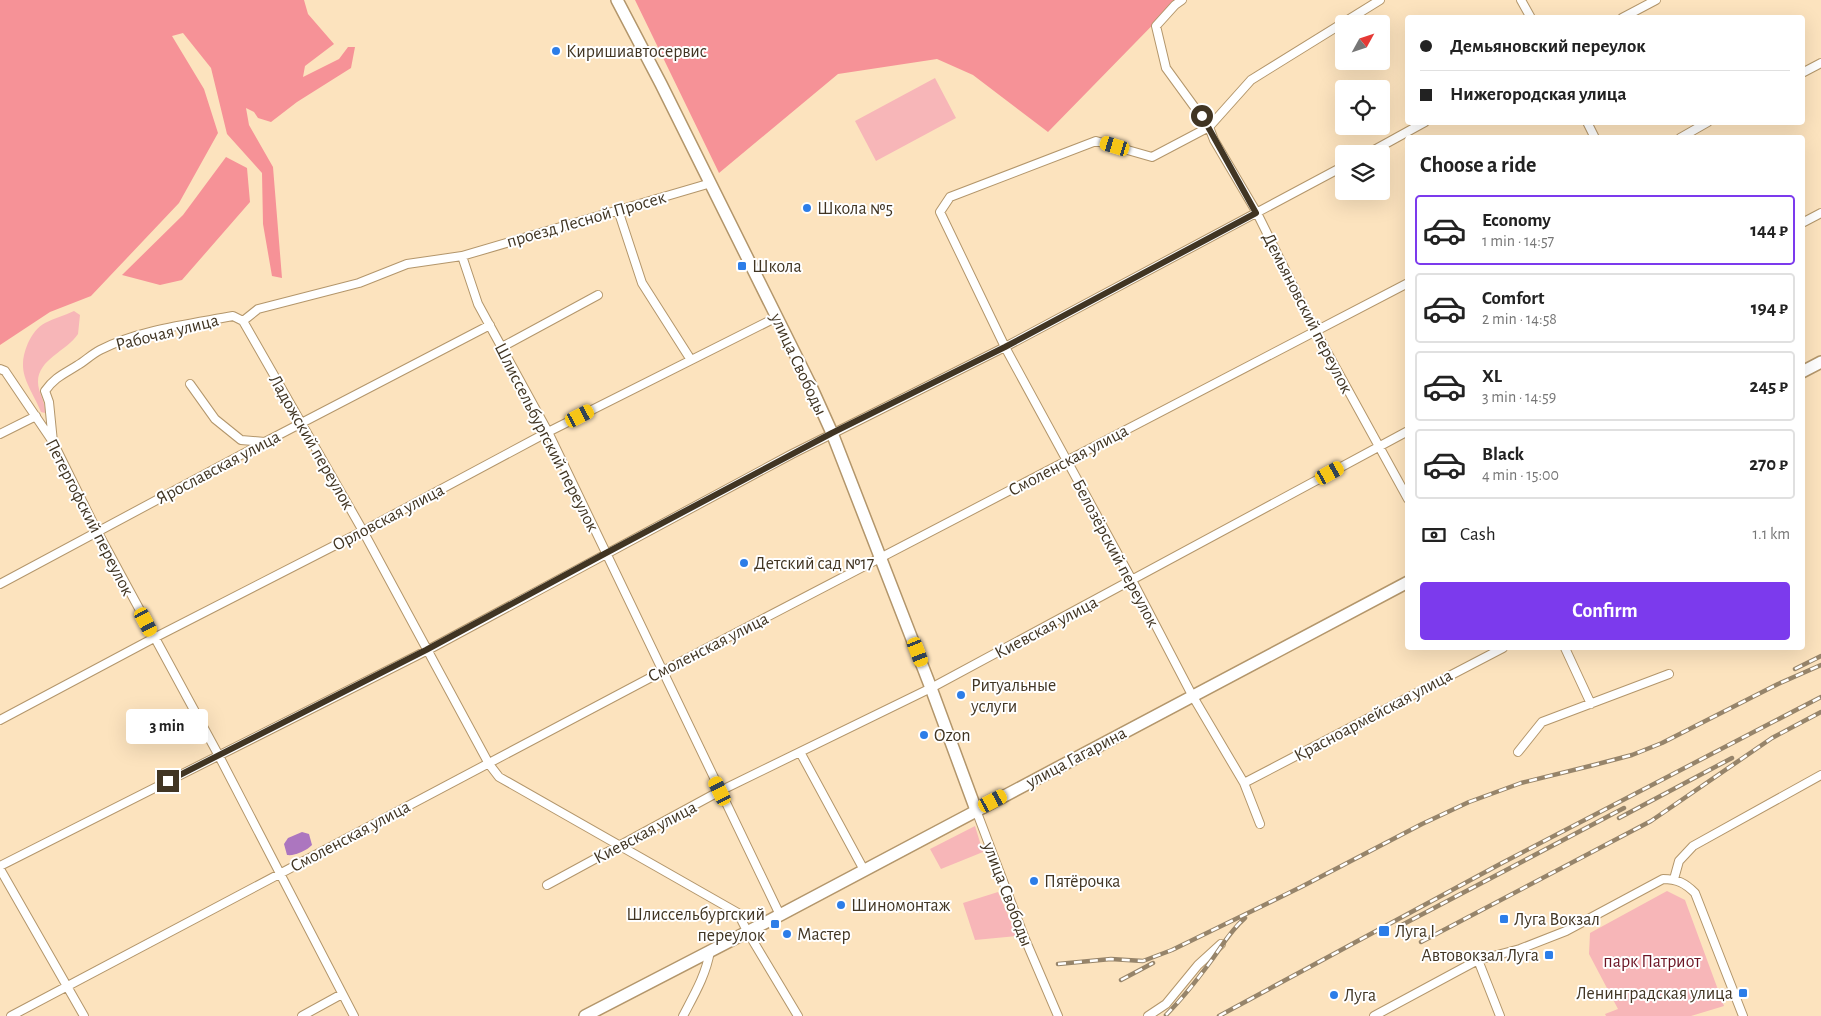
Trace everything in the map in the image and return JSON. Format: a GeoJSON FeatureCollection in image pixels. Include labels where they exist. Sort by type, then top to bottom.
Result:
{"type":"FeatureCollection","features":[{"type":"Feature","properties":{"kind":"street","name":"улица Свободы"},"geometry":{"type":"LineString","coordinates":[[617,0],[711,184],[809,382],[832,433],[931,688],[1025,939],[1058,1016]]}},
{"type":"Feature","properties":{"kind":"street","name":"Демьяновский переулок"},"geometry":{"type":"LineString","coordinates":[[1182,0],[1156,26],[1166,68],[1209,127],[1214,140],[1256,213],[1316,332],[1405,494]]}},
{"type":"Feature","properties":{"kind":"street"},"geometry":{"type":"LineString","coordinates":[[1209,127],[1251,80],[1380,0]]}},
{"type":"Feature","properties":{"kind":"street"},"geometry":{"type":"LineString","coordinates":[[1521,0],[1529,15]]}},
{"type":"Feature","properties":{"kind":"street"},"geometry":{"type":"LineString","coordinates":[[1628,15],[1656,0]]}},
{"type":"Feature","properties":{"kind":"street"},"geometry":{"type":"LineString","coordinates":[[1805,71],[1821,63]]}},
{"type":"Feature","properties":{"kind":"street"},"geometry":{"type":"LineString","coordinates":[[1384,145],[1420,125]]}},
{"type":"Feature","properties":{"kind":"street"},"geometry":{"type":"LineString","coordinates":[[1685,135],[1703,125]]}},
{"type":"Feature","properties":{"kind":"street","name":"Белозёрский переулок"},"geometry":{"type":"LineString","coordinates":[[1209,127],[1152,157],[1096,140],[950,197],[940,212],[1005,347],[1132,580],[1192,695],[1244,783],[1260,824]]}},
{"type":"Feature","properties":{"kind":"street"},"geometry":{"type":"LineString","coordinates":[[84,1016],[69,986],[0,867],[426,650],[832,433],[1005,347],[1335,171]]}},
{"type":"Feature","properties":{"kind":"street","name":"проезд Лесной Просек"},"geometry":{"type":"LineString","coordinates":[[462,256],[711,184]]}},
{"type":"Feature","properties":{"kind":"street"},"geometry":{"type":"LineString","coordinates":[[618,210],[642,283],[691,360]]}},
{"type":"Feature","properties":{"kind":"street"},"geometry":{"type":"LineString","coordinates":[[1805,221],[1821,213]]}},
{"type":"Feature","properties":{"kind":"street","name":"Рабочая улица"},"geometry":{"type":"LineString","coordinates":[[53,442],[49,402],[45,390],[53,380],[99,350],[125,339],[165,329],[232,316],[242,321],[258,309],[359,283],[407,264],[462,256]]}},
{"type":"Feature","properties":{"kind":"street","name":"Шлиссельбургский переулок"},"geometry":{"type":"LineString","coordinates":[[462,256],[478,304],[548,432],[780,915]]}},
{"type":"Feature","properties":{"kind":"street","name":"Смоленская улица"},"geometry":{"type":"LineString","coordinates":[[11,1016],[280,872],[1316,332],[1405,284]]}},
{"type":"Feature","properties":{"kind":"street"},"geometry":{"type":"LineString","coordinates":[[502,347],[598,295]]}},
{"type":"Feature","properties":{"kind":"street","name":"Орловская улица"},"geometry":{"type":"LineString","coordinates":[[0,720],[154,638],[363,531],[548,432],[777,317]]}},
{"type":"Feature","properties":{"kind":"street","name":"Ладожский переулок"},"geometry":{"type":"LineString","coordinates":[[242,321],[363,531],[488,764],[499,777],[738,913],[798,1016]]}},
{"type":"Feature","properties":{"kind":"street","name":"Ярославская улица"},"geometry":{"type":"LineString","coordinates":[[0,584],[265,442],[490,325]]}},
{"type":"Feature","properties":{"kind":"street"},"geometry":{"type":"LineString","coordinates":[[1805,370],[1821,362]]}},
{"type":"Feature","properties":{"kind":"street","name":"Петергофский переулок"},"geometry":{"type":"LineString","coordinates":[[0,369],[5,371],[53,442],[97,531],[219,756],[354,1016]]}},
{"type":"Feature","properties":{"kind":"street"},"geometry":{"type":"LineString","coordinates":[[190,384],[215,419],[241,440],[265,442]]}},
{"type":"Feature","properties":{"kind":"street"},"geometry":{"type":"LineString","coordinates":[[0,434],[36,416]]}},
{"type":"Feature","properties":{"kind":"street","name":"Киевская улица"},"geometry":{"type":"LineString","coordinates":[[548,885],[720,791],[931,688],[1405,432]]}},
{"type":"Feature","properties":{"kind":"street","name":"улица Гагарина"},"geometry":{"type":"LineString","coordinates":[[585,1016],[780,915],[1405,584]]}},
{"type":"Feature","properties":{"kind":"street","name":"Красноармейская улица"},"geometry":{"type":"LineString","coordinates":[[1244,783],[1489,650]]}},
{"type":"Feature","properties":{"kind":"street"},"geometry":{"type":"LineString","coordinates":[[1566,650],[1591,704]]}},
{"type":"Feature","properties":{"kind":"street"},"geometry":{"type":"LineString","coordinates":[[1518,752],[1542,722],[1669,674]]}},
{"type":"Feature","properties":{"kind":"street"},"geometry":{"type":"LineString","coordinates":[[800,752],[864,870]]}},
{"type":"Feature","properties":{"kind":"street"},"geometry":{"type":"LineString","coordinates":[[1674,879],[1679,861],[1693,846],[1821,775]]}},
{"type":"Feature","properties":{"kind":"street"},"geometry":{"type":"LineString","coordinates":[[1374,1016],[1478,960],[1540,942],[1566,932],[1654,883],[1663,879],[1674,879],[1686,884],[1695,893],[1743,1016]]}},
{"type":"Feature","properties":{"kind":"street"},"geometry":{"type":"LineString","coordinates":[[1148,1016],[1166,1004],[1198,965],[1221,944]]}},
{"type":"Feature","properties":{"kind":"street"},"geometry":{"type":"LineString","coordinates":[[683,1016],[701,982],[708,965],[710,951]]}},
{"type":"Feature","properties":{"kind":"street"},"geometry":{"type":"LineString","coordinates":[[1478,960],[1500,1016]]}},
{"type":"Feature","properties":{"kind":"street"},"geometry":{"type":"LineString","coordinates":[[302,1016],[342,994]]}},
{"type":"Feature","properties":{"kind":"green space"},"geometry":{"type":"Polygon","coordinates":[[[935,78],[956,118],[876,161],[855,121],[935,78]]]}},
{"type":"Feature","properties":{"kind":"green space"},"geometry":{"type":"Polygon","coordinates":[[[74,311],[80,315],[78,334],[48,361],[39,374],[38,386],[45,413],[41,412],[26,379],[23,363],[24,353],[30,340],[40,327],[48,321],[74,311]]]}},
{"type":"Feature","properties":{"kind":"green space"},"geometry":{"type":"Polygon","coordinates":[[[975,826],[983,852],[941,869],[930,849],[975,826]]]}},
{"type":"Feature","properties":{"kind":"green space","name":"парк Патриот"},"geometry":{"type":"Polygon","coordinates":[[[1667,891],[1685,900],[1724,1006],[1691,1016],[1606,1016],[1605,1014],[1618,1009],[1589,954],[1590,933],[1667,891]]]}},
{"type":"Feature","properties":{"kind":"green space"},"geometry":{"type":"Polygon","coordinates":[[[998,892],[1017,936],[975,940],[963,903],[998,892]]]}},
{"type":"Feature","properties":{"kind":"shaded area"},"geometry":{"type":"Polygon","coordinates":[[[0,0],[304,0],[308,14],[334,44],[305,66],[303,77],[339,59],[348,47],[355,47],[351,68],[297,102],[271,122],[258,118],[254,112],[246,108],[249,125],[273,167],[282,278],[272,276],[263,224],[262,173],[227,134],[211,68],[183,33],[172,36],[204,89],[218,133],[179,203],[91,296],[50,312],[0,345],[0,0]]]}},
{"type":"Feature","properties":{"kind":"shaded area"},"geometry":{"type":"Polygon","coordinates":[[[635,0],[1177,0],[1048,132],[973,75],[937,59],[838,74],[719,173],[635,0]]]}},
{"type":"Feature","properties":{"kind":"shaded area"},"geometry":{"type":"Polygon","coordinates":[[[226,157],[247,168],[250,202],[182,280],[160,285],[122,275],[183,215],[226,157]]]}},
{"type":"Feature","properties":{"kind":"shaded area"},"geometry":{"type":"Polygon","coordinates":[[[302,832],[309,834],[312,845],[300,853],[287,855],[284,844],[288,838],[302,832]]]}},
{"type":"Feature","properties":{"kind":"railway"},"geometry":{"type":"LineString","coordinates":[[1795,669],[1821,656]]}},
{"type":"Feature","properties":{"kind":"railway"},"geometry":{"type":"LineString","coordinates":[[1058,964],[1111,959],[1143,961],[1172,950],[1469,802],[1521,783],[1632,755],[1662,743],[1778,684],[1821,665]]}},
{"type":"Feature","properties":{"kind":"railway"},"geometry":{"type":"LineString","coordinates":[[1219,1016],[1502,863],[1821,697]]}},
{"type":"Feature","properties":{"kind":"railway"},"geometry":{"type":"LineString","coordinates":[[1421,942],[1651,821],[1772,738],[1821,712]]}},
{"type":"Feature","properties":{"kind":"railway"},"geometry":{"type":"LineString","coordinates":[[1619,818],[1732,758]]}},
{"type":"Feature","properties":{"kind":"railway"},"geometry":{"type":"LineString","coordinates":[[1398,927],[1624,808]]}},
{"type":"Feature","properties":{"kind":"railway"},"geometry":{"type":"LineString","coordinates":[[1166,1015],[1190,989],[1231,933],[1245,918]]}},
{"type":"Feature","properties":{"kind":"railway"},"geometry":{"type":"LineString","coordinates":[[1121,980],[1153,963]]}},
{"type":"Feature","properties":{"kind":"place","name":"Киришиавтосервис"},"geometry":{"type":"Point","coordinates":[556,51]}},
{"type":"Feature","properties":{"kind":"place","name":"Школа №5"},"geometry":{"type":"Point","coordinates":[807,208]}},
{"type":"Feature","properties":{"kind":"place","name":"Школа"},"geometry":{"type":"Point","coordinates":[742,266]}},
{"type":"Feature","properties":{"kind":"place","name":"Детский сад №17"},"geometry":{"type":"Point","coordinates":[744,563]}},
{"type":"Feature","properties":{"kind":"place","name":"Ритуальные услуги"},"geometry":{"type":"Point","coordinates":[961,695]}},
{"type":"Feature","properties":{"kind":"place","name":"Ozon"},"geometry":{"type":"Point","coordinates":[924,735]}},
{"type":"Feature","properties":{"kind":"place","name":"Пятёрочка"},"geometry":{"type":"Point","coordinates":[1034,881]}},
{"type":"Feature","properties":{"kind":"place","name":"Шиномонтаж"},"geometry":{"type":"Point","coordinates":[841,905]}},
{"type":"Feature","properties":{"kind":"place","name":"Луга Вокзал"},"geometry":{"type":"Point","coordinates":[1504,919]}},
{"type":"Feature","properties":{"kind":"place","name":"Шлиссельбургский переулок"},"geometry":{"type":"Point","coordinates":[775,924]}},
{"type":"Feature","properties":{"kind":"place","name":"Луга I"},"geometry":{"type":"Point","coordinates":[1384,931]}},
{"type":"Feature","properties":{"kind":"place","name":"Мастер"},"geometry":{"type":"Point","coordinates":[787,934]}},
{"type":"Feature","properties":{"kind":"place","name":"Автовокзал Луга"},"geometry":{"type":"Point","coordinates":[1549,955]}},
{"type":"Feature","properties":{"kind":"place","name":"Ленинградская улица"},"geometry":{"type":"Point","coordinates":[1743,993]}},
{"type":"Feature","properties":{"kind":"place","name":"Луга"},"geometry":{"type":"Point","coordinates":[1334,995]}},
{"type":"Feature","properties":{"kind":"route"},"geometry":{"type":"LineString","coordinates":[[168,781],[426,650],[832,433],[1005,347],[1256,213],[1202,116]]}}]}
